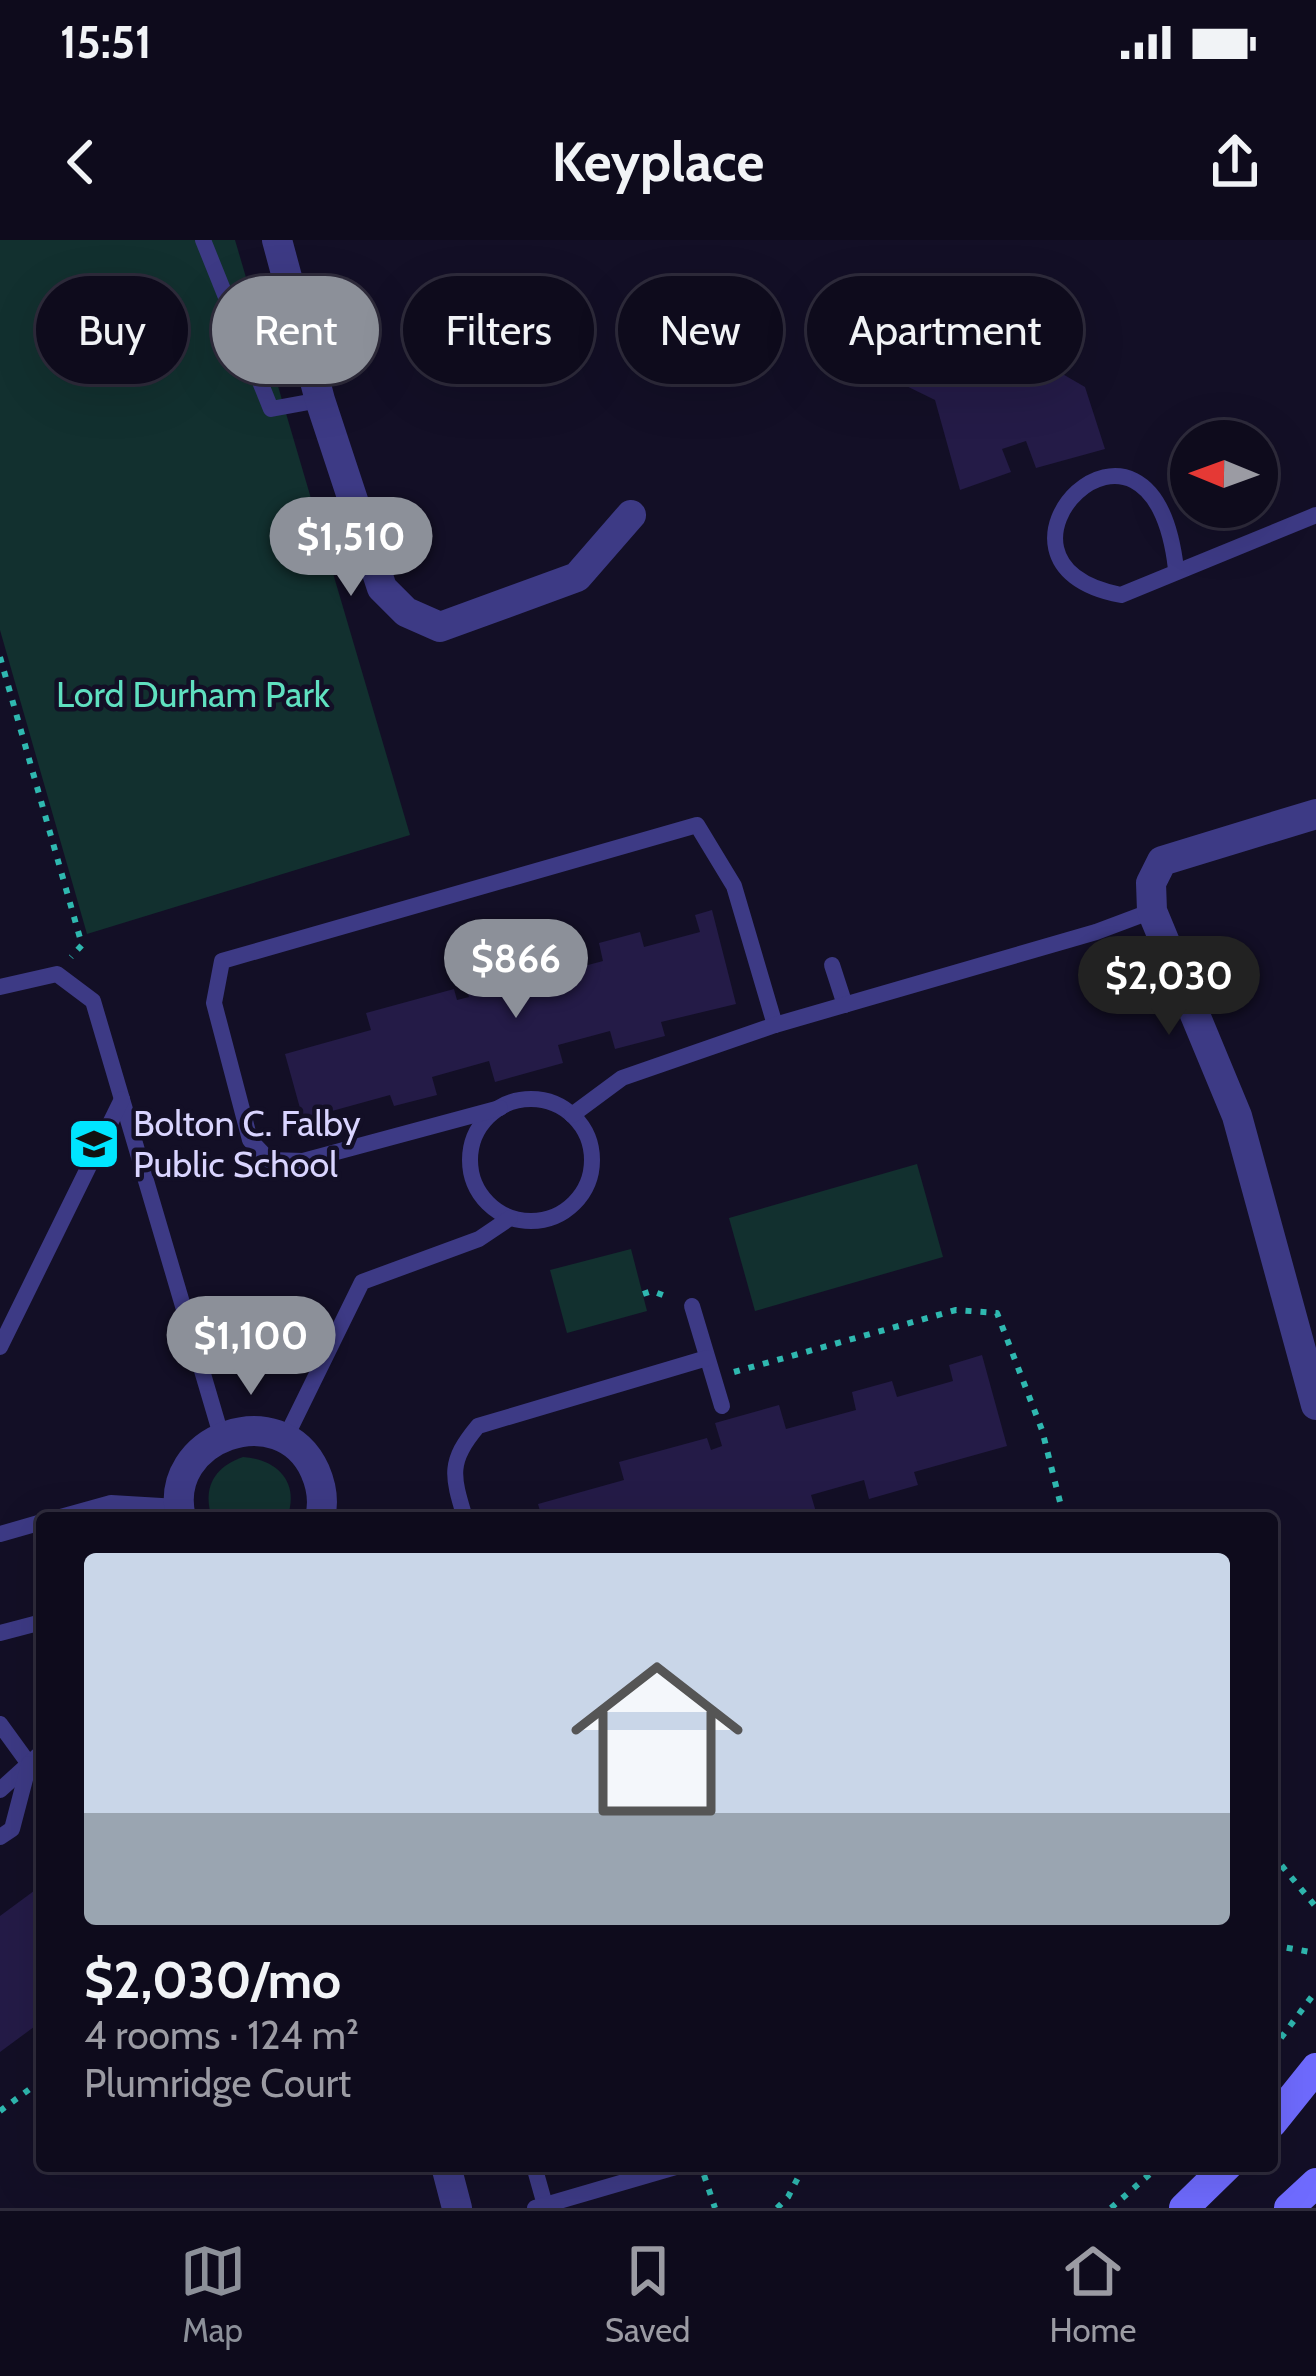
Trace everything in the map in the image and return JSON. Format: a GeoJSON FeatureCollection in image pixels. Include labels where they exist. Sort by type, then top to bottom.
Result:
{"type":"FeatureCollection","features":[{"type":"Feature","properties":{"kind":"main road"},"geometry":{"type":"LineString","coordinates":[[1278,2115],[1316,2068]]}},
{"type":"Feature","properties":{"kind":"main road"},"geometry":{"type":"LineString","coordinates":[[1184,2208],[1221,2172]]}},
{"type":"Feature","properties":{"kind":"main road"},"geometry":{"type":"LineString","coordinates":[[1289,2208],[1316,2183]]}},
{"type":"Feature","properties":{"kind":"street"},"geometry":{"type":"LineString","coordinates":[[277,240],[320,400],[382,588],[406,612],[440,627],[577,577],[631,515]]}},
{"type":"Feature","properties":{"kind":"street"},"geometry":{"type":"LineString","coordinates":[[1316,814],[1162,860],[1151,883],[1152,911],[1237,1117],[1316,1405]]}},
{"type":"Feature","properties":{"kind":"street"},"geometry":{"type":"LineString","coordinates":[[180,1512],[180,1485],[202,1448],[220,1436],[261,1430],[285,1439],[311,1462],[321,1484],[320,1512]]}},
{"type":"Feature","properties":{"kind":"street"},"geometry":{"type":"LineString","coordinates":[[448,2172],[457,2208]]}},
{"type":"Feature","properties":{"kind":"lane"},"geometry":{"type":"LineString","coordinates":[[203,240],[271,409],[320,400]]}},
{"type":"Feature","properties":{"kind":"lane"},"geometry":{"type":"LineString","coordinates":[[1176,569],[1172,529],[1158,503],[1136,482],[1108,476],[1082,483],[1061,507],[1056,538],[1066,568],[1090,589],[1121,595],[1316,515]]}},
{"type":"Feature","properties":{"kind":"lane"},"geometry":{"type":"LineString","coordinates":[[500,1108],[475,1137],[470,1155],[479,1193],[510,1218],[531,1222],[570,1208],[584,1192],[592,1151],[572,1115],[537,1100],[500,1108],[303,1161],[269,1160],[250,1140],[214,1003],[222,961],[697,825],[734,886],[776,1024]]}},
{"type":"Feature","properties":{"kind":"lane"},"geometry":{"type":"LineString","coordinates":[[572,1115],[622,1078],[776,1024],[1096,932],[1152,911]]}},
{"type":"Feature","properties":{"kind":"lane"},"geometry":{"type":"LineString","coordinates":[[832,964],[845,1005]]}},
{"type":"Feature","properties":{"kind":"lane"},"geometry":{"type":"LineString","coordinates":[[0,987],[57,974],[93,1000],[220,1436]]}},
{"type":"Feature","properties":{"kind":"lane"},"geometry":{"type":"LineString","coordinates":[[0,1347],[122,1099]]}},
{"type":"Feature","properties":{"kind":"lane"},"geometry":{"type":"LineString","coordinates":[[285,1439],[362,1282],[479,1239],[510,1218]]}},
{"type":"Feature","properties":{"kind":"lane"},"geometry":{"type":"LineString","coordinates":[[692,1306],[722,1406]]}},
{"type":"Feature","properties":{"kind":"lane"},"geometry":{"type":"LineString","coordinates":[[463,1512],[454,1482],[459,1450],[478,1426],[707,1358]]}},
{"type":"Feature","properties":{"kind":"lane"},"geometry":{"type":"LineString","coordinates":[[79,1512],[111,1503],[180,1512]]}},
{"type":"Feature","properties":{"kind":"lane"},"geometry":{"type":"LineString","coordinates":[[0,1534],[36,1524]]}},
{"type":"Feature","properties":{"kind":"lane"},"geometry":{"type":"LineString","coordinates":[[0,1634],[36,1624]]}},
{"type":"Feature","properties":{"kind":"lane"},"geometry":{"type":"LineString","coordinates":[[0,1724],[35,1758]]}},
{"type":"Feature","properties":{"kind":"lane"},"geometry":{"type":"LineString","coordinates":[[0,1790],[35,1758]]}},
{"type":"Feature","properties":{"kind":"lane"},"geometry":{"type":"LineString","coordinates":[[0,1837],[12,1829],[35,1758]]}},
{"type":"Feature","properties":{"kind":"lane"},"geometry":{"type":"LineString","coordinates":[[535,2172],[540,2207],[659,2172]]}},
{"type":"Feature","properties":{"kind":"path"},"geometry":{"type":"LineString","coordinates":[[0,657],[82,945],[57,974]]}},
{"type":"Feature","properties":{"kind":"path"},"geometry":{"type":"LineString","coordinates":[[714,1378],[956,1310],[997,1313],[1042,1430],[1062,1512]]}},
{"type":"Feature","properties":{"kind":"path"},"geometry":{"type":"LineString","coordinates":[[1278,1861],[1316,1907]]}},
{"type":"Feature","properties":{"kind":"path"},"geometry":{"type":"LineString","coordinates":[[1278,1946],[1316,1953]]}},
{"type":"Feature","properties":{"kind":"path"},"geometry":{"type":"LineString","coordinates":[[1278,2042],[1316,1991]]}},
{"type":"Feature","properties":{"kind":"path"},"geometry":{"type":"LineString","coordinates":[[0,2111],[36,2084]]}},
{"type":"Feature","properties":{"kind":"path"},"geometry":{"type":"LineString","coordinates":[[703,2172],[715,2208]]}},
{"type":"Feature","properties":{"kind":"path"},"geometry":{"type":"LineString","coordinates":[[777,2208],[788,2198],[801,2172]]}},
{"type":"Feature","properties":{"kind":"path"},"geometry":{"type":"LineString","coordinates":[[1111,2208],[1152,2172]]}},
{"type":"Feature","properties":{"kind":"green space","name":"Lord Durham Park"},"geometry":{"type":"Polygon","coordinates":[[[0,240],[235,240],[246,276],[212,276],[212,384],[277,384],[410,835],[87,934],[0,630],[0,240]]]}},
{"type":"Feature","properties":{"kind":"green space"},"geometry":{"type":"Polygon","coordinates":[[[917,1164],[943,1257],[755,1311],[729,1218],[917,1164]]]}},
{"type":"Feature","properties":{"kind":"green space"},"geometry":{"type":"Polygon","coordinates":[[[631,1249],[647,1311],[567,1333],[550,1270],[631,1249]]]}},
{"type":"Feature","properties":{"kind":"green space"},"geometry":{"type":"Polygon","coordinates":[[[243,1457],[276,1468],[291,1494],[288,1512],[210,1512],[210,1488],[225,1467],[243,1457]]]}},
{"type":"Feature","properties":{"kind":"building"},"geometry":{"type":"Polygon","coordinates":[[[902,384],[1080,384],[1085,387],[1105,449],[1036,468],[1026,441],[1002,449],[1011,472],[960,490],[935,400],[902,384]]]}},
{"type":"Feature","properties":{"kind":"building"},"geometry":{"type":"Polygon","coordinates":[[[712,910],[736,1004],[661,1022],[665,1036],[615,1049],[610,1031],[558,1045],[563,1063],[495,1082],[489,1061],[432,1077],[437,1095],[394,1106],[390,1095],[303,1119],[285,1054],[371,1030],[366,1013],[454,989],[457,1000],[469,997],[462,974],[526,956],[532,980],[603,961],[599,943],[640,932],[644,947],[700,932],[695,915],[712,910]]]}},
{"type":"Feature","properties":{"kind":"building"},"geometry":{"type":"Polygon","coordinates":[[[982,1355],[1007,1446],[914,1472],[918,1485],[869,1499],[864,1480],[811,1495],[816,1512],[540,1512],[538,1504],[624,1480],[619,1462],[707,1438],[711,1450],[722,1446],[715,1423],[779,1405],[786,1429],[856,1410],[852,1392],[892,1381],[897,1397],[953,1381],[949,1365],[982,1355]]]}},
{"type":"Feature","properties":{"kind":"building"},"geometry":{"type":"Polygon","coordinates":[[[36,1889],[36,2025],[0,2052],[0,1916],[36,1889]]]}},
{"type":"Feature","properties":{"kind":"place","name":"Bolton C. Falby Public School"},"geometry":{"type":"Point","coordinates":[94,1144]}}]}
